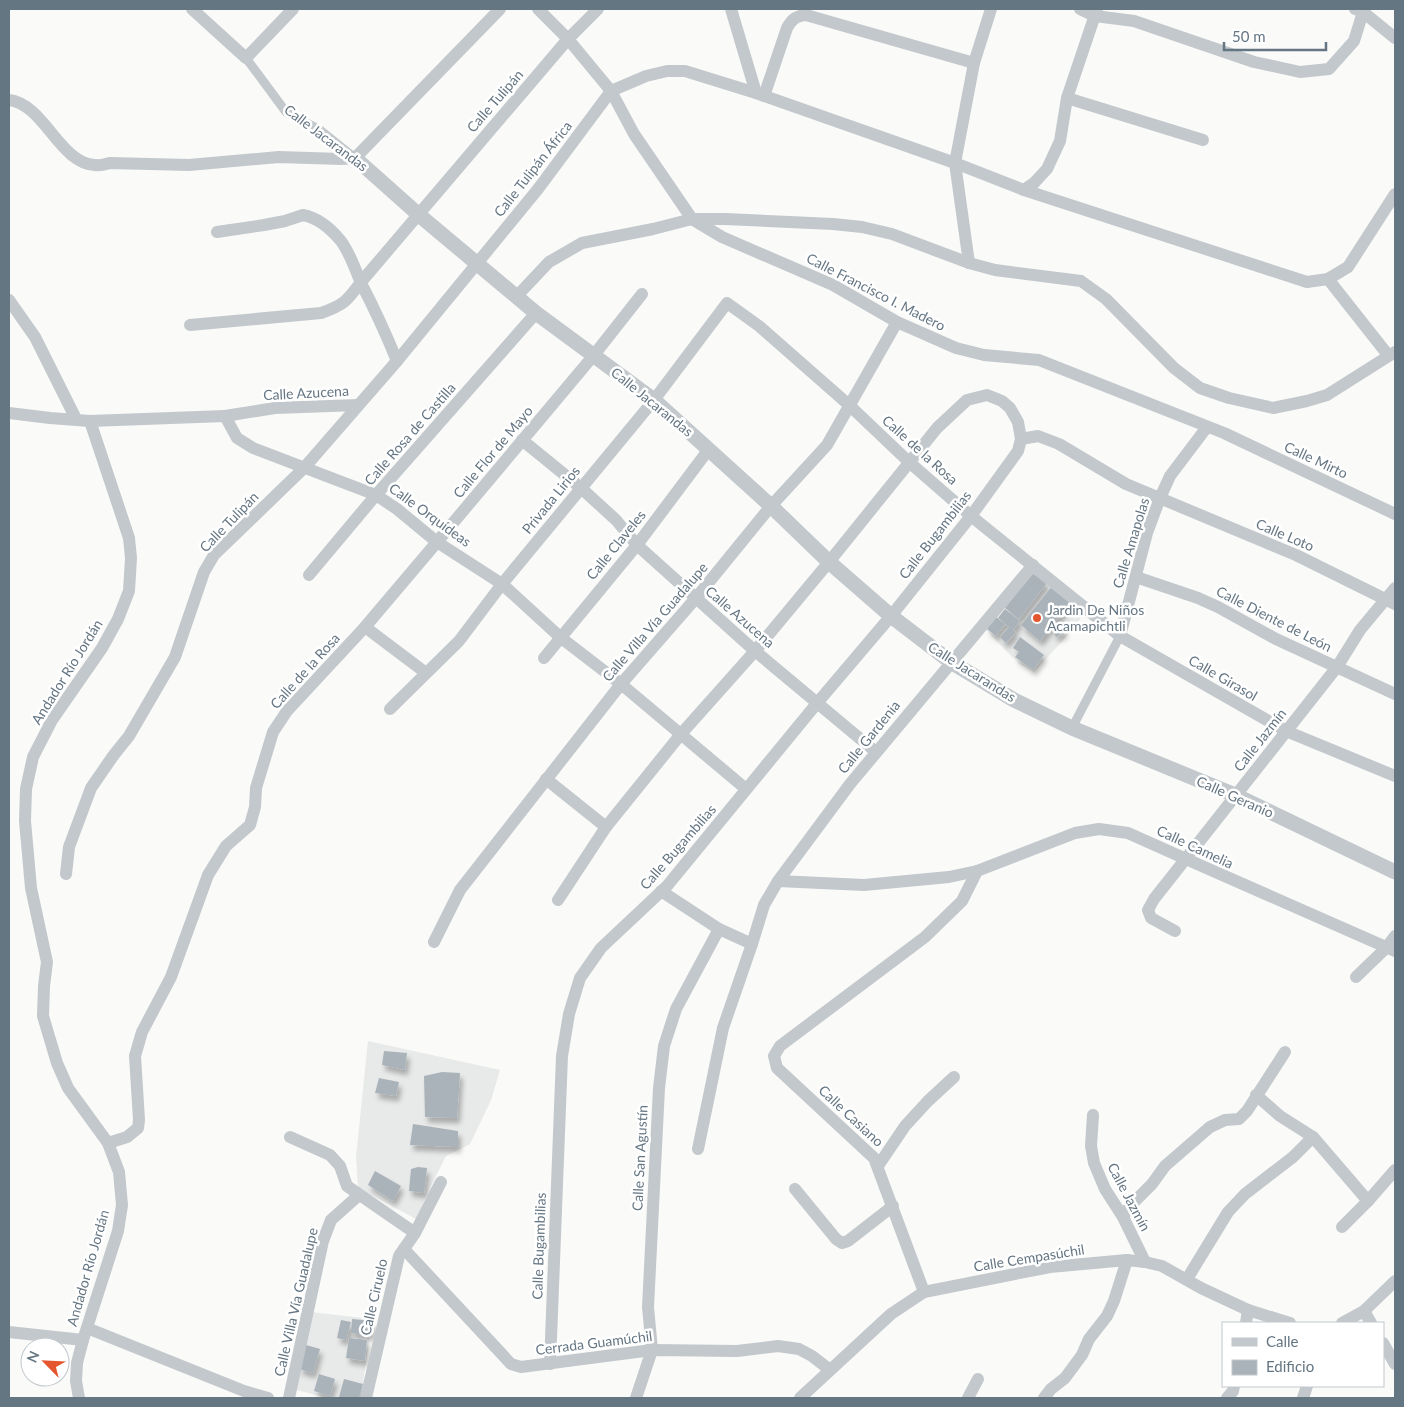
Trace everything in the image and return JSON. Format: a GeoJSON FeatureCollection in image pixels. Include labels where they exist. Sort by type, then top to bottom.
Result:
{"type":"FeatureCollection","features":[{"type":"Feature","properties":{"kind":"street"},"geometry":{"type":"LineString","coordinates":[[193,9],[246,58],[293,9]]}},
{"type":"Feature","properties":{"kind":"street"},"geometry":{"type":"LineString","coordinates":[[9,100],[16,101],[34,112],[54,138],[66,149],[79,160],[95,166],[110,163],[213,164],[250,158],[279,156],[355,158],[500,9]]}},
{"type":"Feature","properties":{"kind":"street","name":"Calle Francisco I. Madero"},"geometry":{"type":"LineString","coordinates":[[538,9],[568,39],[611,91],[634,134],[692,219],[722,237],[833,285],[897,322],[956,348],[984,355],[1039,360],[1224,433]]}},
{"type":"Feature","properties":{"kind":"street","name":"Calle Tulipán"},"geometry":{"type":"LineString","coordinates":[[190,325],[321,313],[339,307],[348,299],[568,39],[598,9]]}},
{"type":"Feature","properties":{"kind":"street"},"geometry":{"type":"LineString","coordinates":[[731,9],[760,94]]}},
{"type":"Feature","properties":{"kind":"street"},"geometry":{"type":"LineString","coordinates":[[1080,9],[1134,21],[1254,62],[1300,72],[1329,69],[1354,41],[1359,10],[1395,38]]}},
{"type":"Feature","properties":{"kind":"street"},"geometry":{"type":"LineString","coordinates":[[969,263],[955,162],[974,63],[989,12]]}},
{"type":"Feature","properties":{"kind":"street"},"geometry":{"type":"LineString","coordinates":[[1024,190],[1034,183],[1047,169],[1060,141],[1067,98],[1096,12]]}},
{"type":"Feature","properties":{"kind":"street"},"geometry":{"type":"LineString","coordinates":[[760,94],[787,28],[790,22],[797,16],[806,15],[974,63]]}},
{"type":"Feature","properties":{"kind":"street","name":"Calle Jacarandas"},"geometry":{"type":"LineString","coordinates":[[246,58],[286,112],[320,130],[536,314],[654,400],[771,506],[829,562],[891,616],[951,662],[1014,700],[1072,728]]}},
{"type":"Feature","properties":{"kind":"street"},"geometry":{"type":"LineString","coordinates":[[611,91],[646,76],[667,71],[684,71],[760,94],[955,162],[1024,190],[1306,282],[1328,279],[1348,267],[1395,194]]}},
{"type":"Feature","properties":{"kind":"street","name":"Calle Tulipán África"},"geometry":{"type":"LineString","coordinates":[[477,263],[538,189],[611,91]]}},
{"type":"Feature","properties":{"kind":"street"},"geometry":{"type":"LineString","coordinates":[[1067,98],[1203,140]]}},
{"type":"Feature","properties":{"kind":"street"},"geometry":{"type":"LineString","coordinates":[[217,232],[272,224],[303,215],[311,216],[329,229],[341,242],[375,309],[396,361]]}},
{"type":"Feature","properties":{"kind":"street"},"geometry":{"type":"LineString","coordinates":[[516,297],[550,262],[582,243],[692,219],[763,220],[862,227],[892,234],[969,263],[995,270],[1081,281],[1106,299],[1174,368],[1200,388],[1229,398],[1273,408],[1327,395],[1392,353],[1328,279]]}},
{"type":"Feature","properties":{"kind":"street","name":"Calle Tulipán"},"geometry":{"type":"LineString","coordinates":[[66,874],[69,847],[91,788],[128,736],[175,657],[204,572],[214,555],[304,468],[477,263]]}},
{"type":"Feature","properties":{"kind":"street","name":"Calle Flor de Mayo"},"geometry":{"type":"LineString","coordinates":[[365,627],[594,355],[642,294]]}},
{"type":"Feature","properties":{"kind":"street"},"geometry":{"type":"LineString","coordinates":[[9,300],[35,337],[76,419]]}},
{"type":"Feature","properties":{"kind":"street","name":"Privada Lirios"},"geometry":{"type":"LineString","coordinates":[[390,709],[459,641],[502,584],[654,400],[727,303]]}},
{"type":"Feature","properties":{"kind":"street","name":"Calle de la Rosa"},"geometry":{"type":"LineString","coordinates":[[727,303],[759,326],[971,516],[1120,636]]}},
{"type":"Feature","properties":{"kind":"street","name":"Calle Rosa de Castilla"},"geometry":{"type":"LineString","coordinates":[[309,575],[376,495],[536,314]]}},
{"type":"Feature","properties":{"kind":"street","name":"Calle Villa Vía Guadalupe"},"geometry":{"type":"LineString","coordinates":[[434,942],[460,890],[620,684],[696,598],[771,506],[827,445],[897,322]]}},
{"type":"Feature","properties":{"kind":"street"},"geometry":{"type":"LineString","coordinates":[[558,900],[606,827],[681,734],[829,562],[937,428],[967,400],[987,395],[1002,401],[1010,408],[1018,422],[1019,445],[1038,436],[1059,444],[1126,484],[1160,498]]}},
{"type":"Feature","properties":{"kind":"street","name":"Calle Azucena"},"geometry":{"type":"LineString","coordinates":[[225,416],[275,408],[358,406]]}},
{"type":"Feature","properties":{"kind":"street"},"geometry":{"type":"LineString","coordinates":[[9,413],[90,421],[225,416]]}},
{"type":"Feature","properties":{"kind":"street","name":"Calle Orquídeas"},"geometry":{"type":"LineString","coordinates":[[225,416],[236,438],[253,448],[376,495],[397,509],[438,542],[502,584],[560,637],[620,684],[746,789]]}},
{"type":"Feature","properties":{"kind":"street","name":"Andador Río Jordán"},"geometry":{"type":"LineString","coordinates":[[79,1398],[76,1381],[77,1363],[118,1231],[122,1204],[119,1172],[108,1143],[68,1088],[57,1063],[44,1016],[44,986],[47,962],[31,888],[25,821],[26,788],[33,757],[52,720],[102,648],[118,618],[128,591],[131,558],[130,538],[90,421]]}},
{"type":"Feature","properties":{"kind":"street","name":"Calle Amapolas"},"geometry":{"type":"LineString","coordinates":[[1072,728],[1120,636],[1146,533],[1160,498],[1170,476],[1207,427]]}},
{"type":"Feature","properties":{"kind":"street","name":"Calle Mirto"},"geometry":{"type":"LineString","coordinates":[[1224,433],[1395,514]]}},
{"type":"Feature","properties":{"kind":"street","name":"Calle Azucena"},"geometry":{"type":"LineString","coordinates":[[522,440],[581,488],[616,520],[637,545],[696,598],[876,752]]}},
{"type":"Feature","properties":{"kind":"street","name":"Calle Bugambilias"},"geometry":{"type":"LineString","coordinates":[[550,1364],[562,1056],[568,1014],[580,978],[601,948],[662,891],[891,616],[971,516],[1019,445]]}},
{"type":"Feature","properties":{"kind":"street","name":"Calle Claveles"},"geometry":{"type":"LineString","coordinates":[[544,658],[637,545],[709,450]]}},
{"type":"Feature","properties":{"kind":"street","name":"Calle Loto"},"geometry":{"type":"LineString","coordinates":[[1160,498],[1296,555],[1391,601]]}},
{"type":"Feature","properties":{"kind":"street","name":"Calle Gardenia"},"geometry":{"type":"LineString","coordinates":[[698,1149],[723,1028],[764,905],[778,881],[850,784],[1033,565]]}},
{"type":"Feature","properties":{"kind":"street","name":"Calle Diente de León"},"geometry":{"type":"LineString","coordinates":[[1136,577],[1198,598],[1218,607],[1276,639],[1395,694]]}},
{"type":"Feature","properties":{"kind":"street","name":"Calle Jazmín"},"geometry":{"type":"LineString","coordinates":[[1175,931],[1151,918],[1148,910],[1337,666],[1360,630],[1391,601],[1395,588]]}},
{"type":"Feature","properties":{"kind":"street"},"geometry":{"type":"LineString","coordinates":[[365,627],[426,673]]}},
{"type":"Feature","properties":{"kind":"street","name":"Calle de la Rosa"},"geometry":{"type":"LineString","coordinates":[[108,1143],[127,1138],[138,1128],[135,1056],[142,1032],[171,977],[208,875],[226,846],[250,825],[255,807],[256,788],[273,732],[287,711],[365,627]]}},
{"type":"Feature","properties":{"kind":"street","name":"Calle Girasol"},"geometry":{"type":"LineString","coordinates":[[1120,636],[1286,731],[1395,776]]}},
{"type":"Feature","properties":{"kind":"street","name":"Calle Geranio"},"geometry":{"type":"LineString","coordinates":[[1072,728],[1235,796],[1395,872]]}},
{"type":"Feature","properties":{"kind":"street"},"geometry":{"type":"LineString","coordinates":[[546,779],[606,827]]}},
{"type":"Feature","properties":{"kind":"street","name":"Calle Camelia"},"geometry":{"type":"LineString","coordinates":[[778,881],[864,885],[949,877],[977,871],[1074,833],[1099,829],[1128,832],[1186,860],[1391,950]]}},
{"type":"Feature","properties":{"kind":"street","name":"Calle Casiano"},"geometry":{"type":"LineString","coordinates":[[924,1292],[874,1158],[777,1068],[774,1056],[780,1046],[925,937],[962,901],[977,871]]}},
{"type":"Feature","properties":{"kind":"street"},"geometry":{"type":"LineString","coordinates":[[662,891],[719,929],[752,944]]}},
{"type":"Feature","properties":{"kind":"street","name":"Calle San Agustín"},"geometry":{"type":"LineString","coordinates":[[636,1398],[652,1350],[648,1307],[659,1088],[664,1046],[676,1010],[719,929]]}},
{"type":"Feature","properties":{"kind":"street"},"geometry":{"type":"LineString","coordinates":[[1356,977],[1391,950],[1395,936]]}},
{"type":"Feature","properties":{"kind":"street"},"geometry":{"type":"LineString","coordinates":[[1123,1217],[1130,1206],[1152,1184],[1165,1166],[1210,1127],[1225,1120],[1239,1118],[1247,1111],[1285,1052]]}},
{"type":"Feature","properties":{"kind":"street"},"geometry":{"type":"LineString","coordinates":[[878,1166],[904,1126],[954,1077]]}},
{"type":"Feature","properties":{"kind":"street"},"geometry":{"type":"LineString","coordinates":[[1256,1095],[1280,1116],[1312,1137],[1368,1201]]}},
{"type":"Feature","properties":{"kind":"street","name":"Calle Jazmín"},"geometry":{"type":"LineString","coordinates":[[1093,1115],[1091,1146],[1094,1163],[1105,1189],[1123,1217],[1145,1262]]}},
{"type":"Feature","properties":{"kind":"street"},"geometry":{"type":"LineString","coordinates":[[290,1136],[330,1155],[340,1166],[347,1186],[415,1233]]}},
{"type":"Feature","properties":{"kind":"street"},"geometry":{"type":"LineString","coordinates":[[1187,1280],[1228,1212],[1246,1194],[1293,1157],[1312,1137]]}},
{"type":"Feature","properties":{"kind":"street"},"geometry":{"type":"LineString","coordinates":[[1342,1227],[1395,1170]]}},
{"type":"Feature","properties":{"kind":"street","name":"Calle Ciruelo"},"geometry":{"type":"LineString","coordinates":[[366,1398],[399,1256],[415,1233],[442,1182]]}},
{"type":"Feature","properties":{"kind":"street"},"geometry":{"type":"LineString","coordinates":[[795,1189],[842,1243],[848,1241],[893,1206]]}},
{"type":"Feature","properties":{"kind":"street","name":"Calle Villa Vía Guadalupe"},"geometry":{"type":"LineString","coordinates":[[288,1398],[323,1241],[331,1220],[359,1195]]}},
{"type":"Feature","properties":{"kind":"street","name":"Cerrada Guamúchil"},"geometry":{"type":"LineString","coordinates":[[404,1249],[511,1364],[521,1367],[652,1350],[737,1351],[778,1346],[799,1349],[830,1370]]}},
{"type":"Feature","properties":{"kind":"street"},"geometry":{"type":"LineString","coordinates":[[1044,1398],[1051,1389],[1065,1378],[1082,1355],[1090,1338],[1108,1316],[1127,1260]]}},
{"type":"Feature","properties":{"kind":"street","name":"Calle Cempasúchil"},"geometry":{"type":"LineString","coordinates":[[800,1398],[891,1314],[924,1292],[1050,1267],[1127,1260],[1145,1262],[1162,1266],[1201,1288],[1248,1310],[1287,1322]]}},
{"type":"Feature","properties":{"kind":"street"},"geometry":{"type":"LineString","coordinates":[[1344,1322],[1364,1311],[1395,1282]]}},
{"type":"Feature","properties":{"kind":"street"},"geometry":{"type":"LineString","coordinates":[[1246,1322],[1248,1310]]}},
{"type":"Feature","properties":{"kind":"street"},"geometry":{"type":"LineString","coordinates":[[1364,1311],[1370,1322]]}},
{"type":"Feature","properties":{"kind":"street"},"geometry":{"type":"LineString","coordinates":[[9,1332],[85,1334],[243,1395],[268,1398]]}},
{"type":"Feature","properties":{"kind":"street"},"geometry":{"type":"LineString","coordinates":[[1384,1345],[1395,1364]]}},
{"type":"Feature","properties":{"kind":"street"},"geometry":{"type":"LineString","coordinates":[[968,1398],[978,1379]]}},
{"type":"Feature","properties":{"kind":"street"},"geometry":{"type":"LineString","coordinates":[[1227,1398],[1234,1387]]}},
{"type":"Feature","properties":{"kind":"shaded area","name":"Jardin De Niños Acamapichtli"},"geometry":{"type":"Polygon","coordinates":[[[1032,568],[1085,610],[1076,626],[1034,672],[1019,664],[985,629],[1032,568]]]}},
{"type":"Feature","properties":{"kind":"shaded area"},"geometry":{"type":"Polygon","coordinates":[[[368,1041],[500,1070],[491,1100],[470,1144],[446,1156],[416,1219],[358,1188],[356,1157],[368,1041]]]}},
{"type":"Feature","properties":{"kind":"shaded area"},"geometry":{"type":"Polygon","coordinates":[[[311,1312],[372,1319],[361,1398],[327,1398],[293,1389],[311,1312]]]}},
{"type":"Feature","properties":{"kind":"building"},"geometry":{"type":"Polygon","coordinates":[[[1033,572],[1047,583],[1019,619],[1005,608],[1033,572]]]}},
{"type":"Feature","properties":{"kind":"building"},"geometry":{"type":"Polygon","coordinates":[[[1052,586],[1071,602],[1040,641],[1021,625],[1052,586]]]}},
{"type":"Feature","properties":{"kind":"building"},"geometry":{"type":"Polygon","coordinates":[[[1005,609],[1020,621],[1013,630],[1016,632],[1006,643],[1000,637],[1009,627],[998,618],[1005,609]]]}},
{"type":"Feature","properties":{"kind":"building"},"geometry":{"type":"Polygon","coordinates":[[[996,617],[1005,624],[996,636],[987,629],[996,617]]]}},
{"type":"Feature","properties":{"kind":"building"},"geometry":{"type":"Polygon","coordinates":[[[1062,626],[1065,632],[1056,637],[1052,630],[1062,626]]]}},
{"type":"Feature","properties":{"kind":"building"},"geometry":{"type":"Polygon","coordinates":[[[1020,637],[1044,655],[1033,670],[1015,657],[1019,652],[1013,648],[1020,637]]]}},
{"type":"Feature","properties":{"kind":"building"},"geometry":{"type":"Polygon","coordinates":[[[384,1051],[407,1053],[405,1070],[382,1065],[384,1051]]]}},
{"type":"Feature","properties":{"kind":"building"},"geometry":{"type":"Polygon","coordinates":[[[442,1072],[460,1073],[457,1118],[425,1117],[424,1076],[442,1072]]]}},
{"type":"Feature","properties":{"kind":"building"},"geometry":{"type":"Polygon","coordinates":[[[379,1078],[399,1082],[396,1096],[375,1093],[379,1078]]]}},
{"type":"Feature","properties":{"kind":"building"},"geometry":{"type":"Polygon","coordinates":[[[413,1124],[458,1131],[458,1147],[410,1145],[413,1124]]]}},
{"type":"Feature","properties":{"kind":"building"},"geometry":{"type":"Polygon","coordinates":[[[418,1167],[427,1168],[424,1193],[409,1191],[411,1169],[418,1167]]]}},
{"type":"Feature","properties":{"kind":"building"},"geometry":{"type":"Polygon","coordinates":[[[375,1171],[401,1186],[393,1201],[368,1185],[375,1171]]]}},
{"type":"Feature","properties":{"kind":"building"},"geometry":{"type":"Polygon","coordinates":[[[352,1319],[373,1321],[372,1336],[351,1333],[352,1319]]]}},
{"type":"Feature","properties":{"kind":"building"},"geometry":{"type":"Polygon","coordinates":[[[341,1320],[351,1322],[346,1340],[337,1338],[341,1320]]]}},
{"type":"Feature","properties":{"kind":"building"},"geometry":{"type":"Polygon","coordinates":[[[349,1338],[367,1340],[365,1361],[346,1358],[349,1338]]]}},
{"type":"Feature","properties":{"kind":"building"},"geometry":{"type":"Polygon","coordinates":[[[306,1345],[320,1349],[313,1373],[299,1369],[306,1345]]]}},
{"type":"Feature","properties":{"kind":"building"},"geometry":{"type":"Polygon","coordinates":[[[319,1374],[335,1379],[330,1396],[314,1391],[319,1374]]]}},
{"type":"Feature","properties":{"kind":"building"},"geometry":{"type":"Polygon","coordinates":[[[344,1379],[363,1384],[359,1398],[339,1397],[344,1379]]]}},
{"type":"Feature","properties":{"kind":"place","name":"Jardin De Niños Acamapichtli"},"geometry":{"type":"Point","coordinates":[1037,618]}}]}
